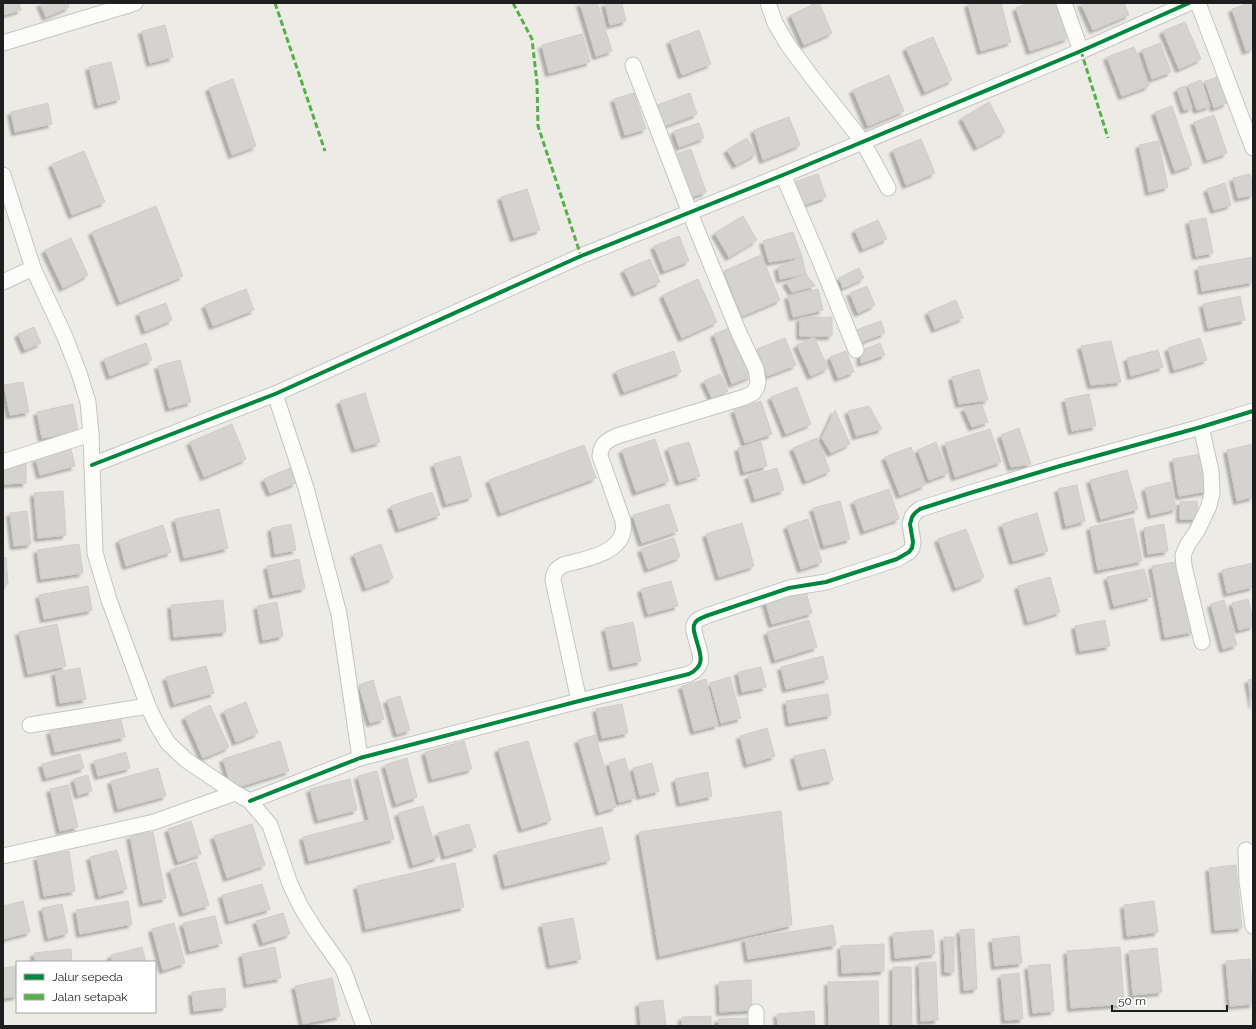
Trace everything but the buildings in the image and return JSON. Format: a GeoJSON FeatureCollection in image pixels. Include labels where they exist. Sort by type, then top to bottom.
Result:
{"type":"FeatureCollection","features":[{"type":"Feature","properties":{"kind":"street"},"geometry":{"type":"LineString","coordinates":[[3,43],[135,3]]}},
{"type":"Feature","properties":{"kind":"street"},"geometry":{"type":"LineString","coordinates":[[768,3],[775,23],[788,45],[863,142],[888,188]]}},
{"type":"Feature","properties":{"kind":"street"},"geometry":{"type":"LineString","coordinates":[[1064,3],[1081,51]]}},
{"type":"Feature","properties":{"kind":"street"},"geometry":{"type":"LineString","coordinates":[[92,465],[275,394],[581,256],[863,142],[1081,51],[1189,3]]}},
{"type":"Feature","properties":{"kind":"street"},"geometry":{"type":"LineString","coordinates":[[1198,3],[1253,148]]}},
{"type":"Feature","properties":{"kind":"street"},"geometry":{"type":"LineString","coordinates":[[579,701],[553,580],[557,569],[606,552],[614,547],[621,537],[623,521],[600,456],[602,446],[608,440],[617,436],[745,397],[753,393],[757,387],[758,381],[756,369],[739,333],[690,213],[633,65]]}},
{"type":"Feature","properties":{"kind":"street"},"geometry":{"type":"LineString","coordinates":[[3,175],[33,268],[65,337],[88,402],[91,434],[95,553],[109,600],[156,725],[168,743],[186,760],[235,793],[250,801],[270,824],[290,884],[314,928],[343,969],[364,1026]]}},
{"type":"Feature","properties":{"kind":"street"},"geometry":{"type":"LineString","coordinates":[[783,175],[856,350]]}},
{"type":"Feature","properties":{"kind":"street"},"geometry":{"type":"LineString","coordinates":[[3,282],[33,268]]}},
{"type":"Feature","properties":{"kind":"street"},"geometry":{"type":"LineString","coordinates":[[275,394],[306,488],[339,614],[360,758]]}},
{"type":"Feature","properties":{"kind":"street"},"geometry":{"type":"LineString","coordinates":[[250,801],[360,758],[695,672],[700,666],[701,659],[694,630],[694,624],[699,619],[789,588],[826,582],[897,559],[909,552],[912,548],[913,542],[910,524],[912,517],[920,509],[970,492],[1253,411]]}},
{"type":"Feature","properties":{"kind":"street"},"geometry":{"type":"LineString","coordinates":[[1201,427],[1211,471],[1212,493],[1206,513],[1183,555],[1184,566],[1202,642]]}},
{"type":"Feature","properties":{"kind":"street"},"geometry":{"type":"LineString","coordinates":[[3,462],[91,434]]}},
{"type":"Feature","properties":{"kind":"street"},"geometry":{"type":"LineString","coordinates":[[30,725],[148,706]]}},
{"type":"Feature","properties":{"kind":"street"},"geometry":{"type":"LineString","coordinates":[[3,856],[154,822],[235,793]]}},
{"type":"Feature","properties":{"kind":"street"},"geometry":{"type":"LineString","coordinates":[[1246,850],[1247,880],[1253,926]]}},
{"type":"Feature","properties":{"kind":"marked path"},"geometry":{"type":"LineString","coordinates":[[275,3],[325,151]]}},
{"type":"Feature","properties":{"kind":"marked path"},"geometry":{"type":"LineString","coordinates":[[513,3],[532,39],[537,83],[538,126],[581,256]]}},
{"type":"Feature","properties":{"kind":"marked path"},"geometry":{"type":"LineString","coordinates":[[1081,51],[1108,138]]}},
{"type":"Feature","properties":{"kind":"cycle path"},"geometry":{"type":"LineString","coordinates":[[92,465],[275,394],[581,256],[783,175],[1081,51],[1189,3]]}},
{"type":"Feature","properties":{"kind":"cycle path"},"geometry":{"type":"LineString","coordinates":[[250,801],[360,758],[689,674],[699,666],[701,658],[694,629],[694,624],[698,620],[789,588],[826,582],[897,559],[909,552],[912,548],[913,542],[910,524],[912,517],[920,509],[1060,466],[1253,411]]}}]}
